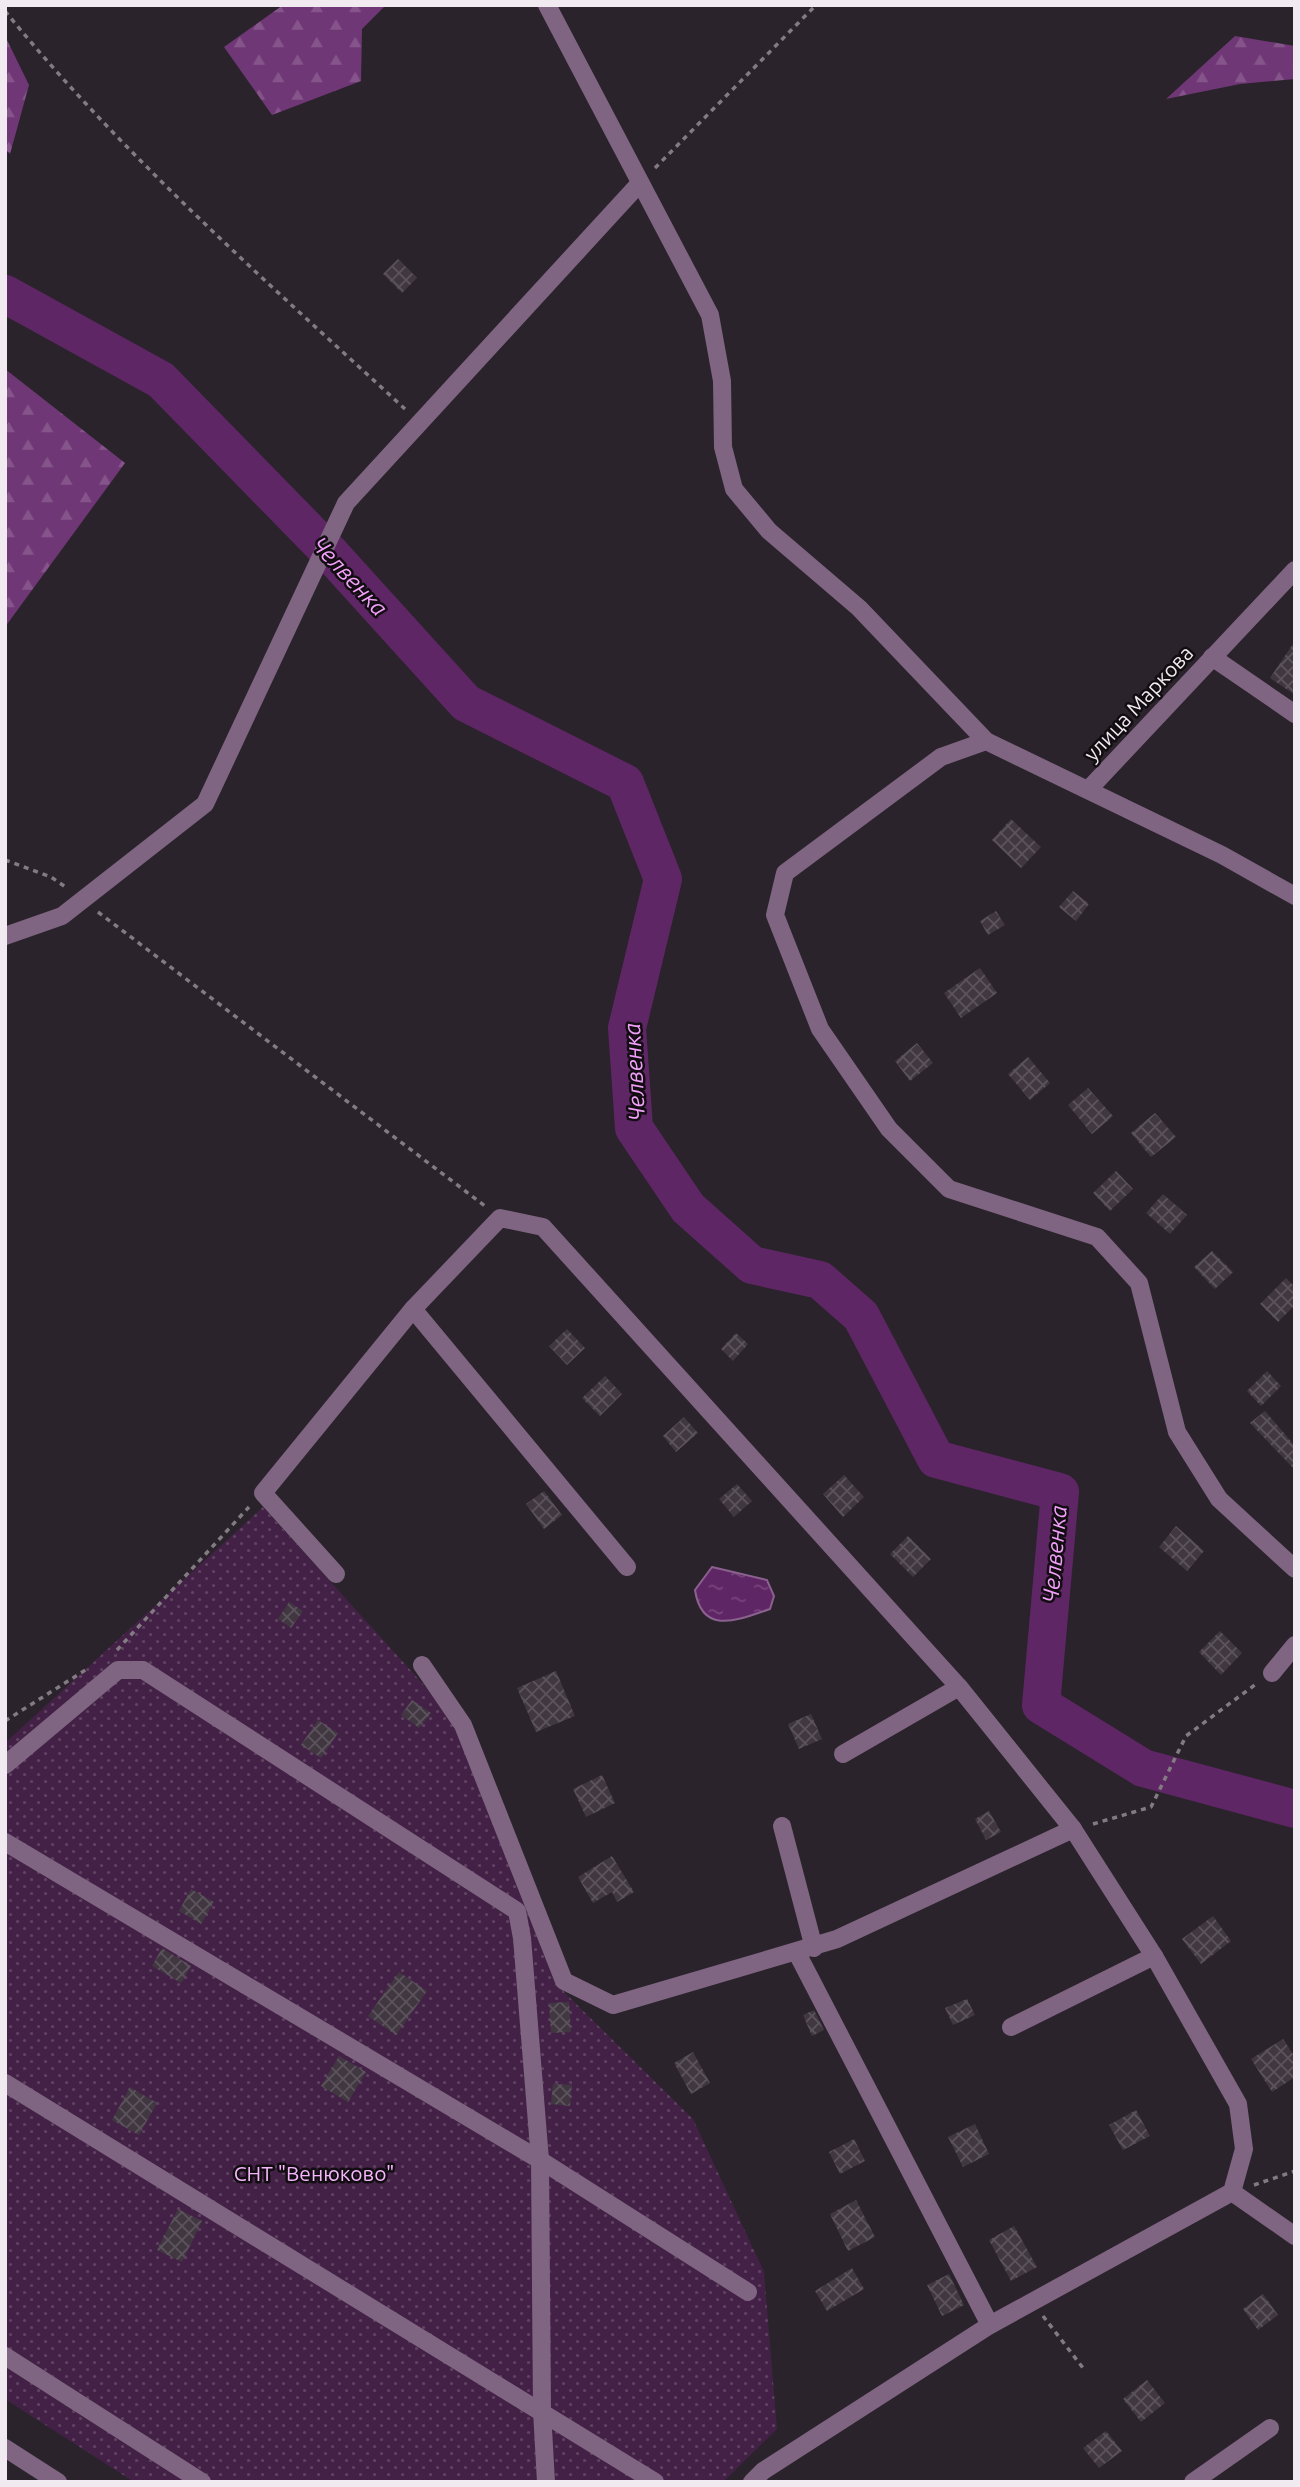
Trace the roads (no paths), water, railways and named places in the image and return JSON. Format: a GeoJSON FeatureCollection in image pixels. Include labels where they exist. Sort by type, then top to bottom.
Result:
{"type":"FeatureCollection","features":[{"type":"Feature","properties":{"kind":"street"},"geometry":{"type":"LineString","coordinates":[[547,5],[710,315],[722,381],[723,447],[734,489],[769,531],[859,608],[986,741],[1088,790]]}},
{"type":"Feature","properties":{"kind":"street"},"geometry":{"type":"LineString","coordinates":[[5,936],[62,916],[205,804],[346,503],[639,184]]}},
{"type":"Feature","properties":{"kind":"street","name":"улица Маркова"},"geometry":{"type":"LineString","coordinates":[[1295,570],[1088,790],[1222,855],[1295,896]]}},
{"type":"Feature","properties":{"kind":"street"},"geometry":{"type":"LineString","coordinates":[[1212,657],[1295,714]]}},
{"type":"Feature","properties":{"kind":"street"},"geometry":{"type":"LineString","coordinates":[[986,741],[941,757],[785,873],[775,915],[820,1029],[889,1129],[949,1189],[1097,1237],[1139,1283],[1177,1432],[1219,1499],[1295,1569]]}},
{"type":"Feature","properties":{"kind":"street"},"geometry":{"type":"LineString","coordinates":[[336,1574],[263,1493],[413,1309],[500,1218],[543,1227],[960,1686],[1073,1829],[1154,1956],[1238,2104],[1244,2149],[1232,2192],[990,2325],[763,2471],[752,2482]]}},
{"type":"Feature","properties":{"kind":"street"},"geometry":{"type":"LineString","coordinates":[[413,1309],[627,1567]]}},
{"type":"Feature","properties":{"kind":"street"},"geometry":{"type":"LineString","coordinates":[[1272,1673],[1295,1645]]}},
{"type":"Feature","properties":{"kind":"street"},"geometry":{"type":"LineString","coordinates":[[422,1665],[463,1725],[564,1981],[613,2005],[805,1950],[1073,1829]]}},
{"type":"Feature","properties":{"kind":"street"},"geometry":{"type":"LineString","coordinates":[[5,1765],[118,1670],[143,1670],[517,1911],[522,1938],[540,2160],[542,2411],[546,2482]]}},
{"type":"Feature","properties":{"kind":"street"},"geometry":{"type":"LineString","coordinates":[[844,1754],[960,1686]]}},
{"type":"Feature","properties":{"kind":"street"},"geometry":{"type":"LineString","coordinates":[[782,1826],[805,1950],[990,2325]]}},
{"type":"Feature","properties":{"kind":"street"},"geometry":{"type":"LineString","coordinates":[[5,1842],[540,2160],[748,2292]]}},
{"type":"Feature","properties":{"kind":"street"},"geometry":{"type":"LineString","coordinates":[[1011,2027],[1154,1956]]}},
{"type":"Feature","properties":{"kind":"street"},"geometry":{"type":"LineString","coordinates":[[5,2083],[655,2482]]}},
{"type":"Feature","properties":{"kind":"street"},"geometry":{"type":"LineString","coordinates":[[1232,2192],[1295,2236]]}},
{"type":"Feature","properties":{"kind":"street"},"geometry":{"type":"LineString","coordinates":[[5,2356],[202,2482]]}},
{"type":"Feature","properties":{"kind":"street"},"geometry":{"type":"LineString","coordinates":[[1194,2482],[1270,2428]]}},
{"type":"Feature","properties":{"kind":"street"},"geometry":{"type":"LineString","coordinates":[[5,2448],[58,2482]]}},
{"type":"Feature","properties":{"kind":"water"},"geometry":{"type":"Polygon","coordinates":[[[712,1567],[767,1580],[774,1596],[770,1609],[724,1621],[705,1614],[695,1590],[712,1567]]]}},
{"type":"Feature","properties":{"kind":"waterway","name":"Челвенка"},"geometry":{"type":"LineString","coordinates":[[5,294],[161,380],[330,553],[466,703],[625,783],[663,879],[627,1028],[634,1128],[688,1208],[752,1265],[820,1280],[861,1316],[936,1459],[1060,1492],[1041,1705],[1143,1768],[1295,1809]]}},
{"type":"Feature","properties":{"kind":"park label","name":"СНТ \"Венюково\""},"geometry":{"type":"Point","coordinates":[314,2173]}}]}
